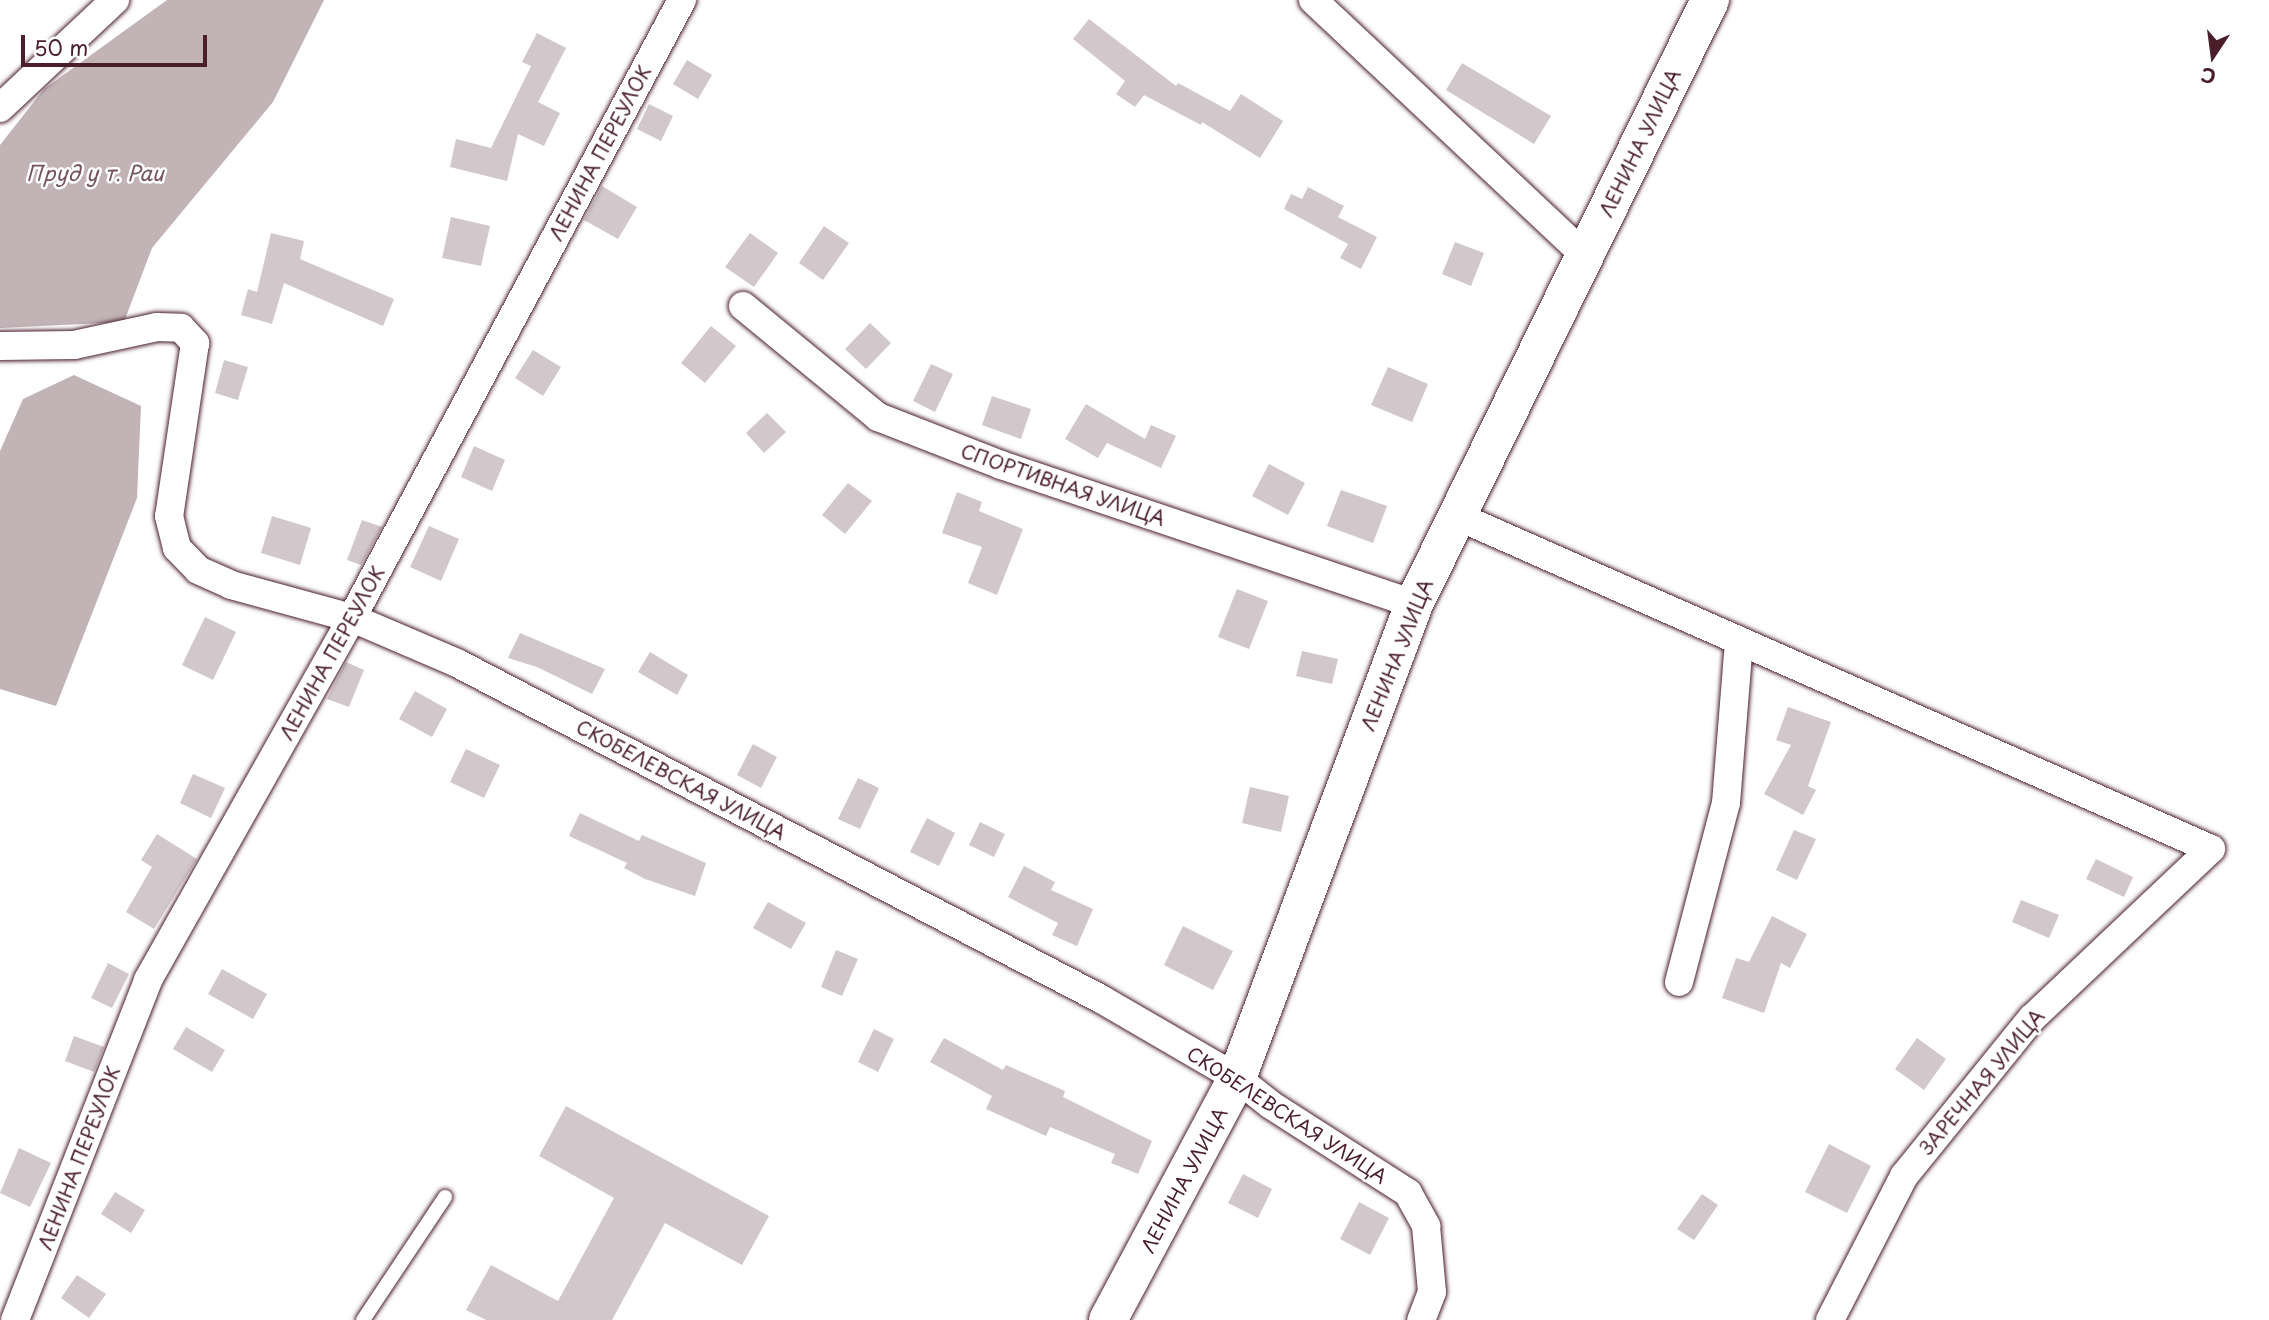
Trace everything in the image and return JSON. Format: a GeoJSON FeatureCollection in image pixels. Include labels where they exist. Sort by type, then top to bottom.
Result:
{"type":"FeatureCollection","features":[{"type":"Feature","properties":{"kind":"street"},"geometry":{"type":"LineString","coordinates":[[0,108],[115,0]]}},
{"type":"Feature","properties":{"kind":"street","name":"ЛЕНИНА ПЕРЕУЛОК"},"geometry":{"type":"LineString","coordinates":[[15,1320],[148,980],[352,618],[682,0]]}},
{"type":"Feature","properties":{"kind":"street"},"geometry":{"type":"LineString","coordinates":[[1313,0],[1585,256]]}},
{"type":"Feature","properties":{"kind":"street","name":"ЛЕНИНА УЛИЦА"},"geometry":{"type":"LineString","coordinates":[[1108,1320],[1237,1078],[1414,604],[1710,0]]}},
{"type":"Feature","properties":{"kind":"street","name":"СПОРТИВНАЯ УЛИЦА"},"geometry":{"type":"LineString","coordinates":[[743,306],[878,417],[1001,465],[1414,604]]}},
{"type":"Feature","properties":{"kind":"street","name":"СКОБЕЛЕВСКАЯ УЛИЦА"},"geometry":{"type":"LineString","coordinates":[[0,346],[74,345],[157,327],[181,328],[195,342],[169,516],[177,548],[198,570],[231,585],[352,618],[457,663],[1101,999],[1237,1078],[1271,1105],[1408,1193],[1426,1226],[1432,1292],[1421,1320]]}},
{"type":"Feature","properties":{"kind":"street"},"geometry":{"type":"LineString","coordinates":[[1457,516],[1738,641],[1726,803],[1679,982]]}},
{"type":"Feature","properties":{"kind":"street","name":"ЗАРЕЧНАЯ УЛИЦА"},"geometry":{"type":"LineString","coordinates":[[1738,641],[2211,849],[2023,1029],[1904,1176],[1830,1320]]}},
{"type":"Feature","properties":{"kind":"lane"},"geometry":{"type":"LineString","coordinates":[[363,1320],[445,1197]]}},
{"type":"Feature","properties":{"kind":"water","name":"Пруд у т. Раи"},"geometry":{"type":"Polygon","coordinates":[[[167,0],[324,0],[273,102],[152,248],[124,322],[0,328],[0,145],[44,89],[167,0]]]}},
{"type":"Feature","properties":{"kind":"water"},"geometry":{"type":"Polygon","coordinates":[[[74,375],[141,406],[137,498],[56,706],[0,689],[0,451],[23,399],[74,375]]]}},
{"type":"Feature","properties":{"kind":"building"},"geometry":{"type":"Polygon","coordinates":[[[1089,19],[1176,86],[1178,83],[1230,111],[1241,94],[1283,121],[1260,158],[1202,122],[1201,125],[1144,95],[1135,107],[1116,94],[1125,81],[1073,39],[1089,19]]]}},
{"type":"Feature","properties":{"kind":"building"},"geometry":{"type":"Polygon","coordinates":[[[537,33],[566,48],[538,102],[560,113],[544,146],[518,134],[507,181],[450,167],[456,139],[491,148],[531,66],[522,62],[537,33]]]}},
{"type":"Feature","properties":{"kind":"building"},"geometry":{"type":"Polygon","coordinates":[[[687,60],[712,75],[698,99],[673,84],[687,60]]]}},
{"type":"Feature","properties":{"kind":"building"},"geometry":{"type":"Polygon","coordinates":[[[1462,63],[1551,116],[1534,144],[1446,90],[1462,63]]]}},
{"type":"Feature","properties":{"kind":"building"},"geometry":{"type":"Polygon","coordinates":[[[649,104],[673,116],[661,141],[637,129],[649,104]]]}},
{"type":"Feature","properties":{"kind":"building"},"geometry":{"type":"Polygon","coordinates":[[[602,186],[637,207],[618,239],[584,220],[602,186]]]}},
{"type":"Feature","properties":{"kind":"building"},"geometry":{"type":"Polygon","coordinates":[[[1308,187],[1344,206],[1338,217],[1377,237],[1361,269],[1340,258],[1348,244],[1284,209],[1291,194],[1302,199],[1308,187]]]}},
{"type":"Feature","properties":{"kind":"building"},"geometry":{"type":"Polygon","coordinates":[[[451,217],[490,226],[481,266],[442,258],[451,217]]]}},
{"type":"Feature","properties":{"kind":"building"},"geometry":{"type":"Polygon","coordinates":[[[824,226],[849,243],[823,280],[799,263],[824,226]]]}},
{"type":"Feature","properties":{"kind":"building"},"geometry":{"type":"Polygon","coordinates":[[[271,233],[304,241],[300,259],[394,299],[383,326],[284,283],[272,324],[241,315],[248,289],[257,292],[271,233]]]}},
{"type":"Feature","properties":{"kind":"building"},"geometry":{"type":"Polygon","coordinates":[[[750,233],[778,253],[754,287],[725,267],[750,233]]]}},
{"type":"Feature","properties":{"kind":"building"},"geometry":{"type":"Polygon","coordinates":[[[1455,242],[1484,253],[1471,286],[1442,274],[1455,242]]]}},
{"type":"Feature","properties":{"kind":"building"},"geometry":{"type":"Polygon","coordinates":[[[870,323],[891,343],[866,369],[845,349],[870,323]]]}},
{"type":"Feature","properties":{"kind":"building"},"geometry":{"type":"Polygon","coordinates":[[[711,326],[736,346],[705,383],[681,363],[711,326]]]}},
{"type":"Feature","properties":{"kind":"building"},"geometry":{"type":"Polygon","coordinates":[[[533,350],[561,367],[543,396],[515,378],[533,350]]]}},
{"type":"Feature","properties":{"kind":"building"},"geometry":{"type":"Polygon","coordinates":[[[224,360],[248,367],[238,400],[215,393],[224,360]]]}},
{"type":"Feature","properties":{"kind":"building"},"geometry":{"type":"Polygon","coordinates":[[[931,364],[953,374],[935,412],[913,401],[931,364]]]}},
{"type":"Feature","properties":{"kind":"building"},"geometry":{"type":"Polygon","coordinates":[[[1388,367],[1428,384],[1412,422],[1371,405],[1388,367]]]}},
{"type":"Feature","properties":{"kind":"building"},"geometry":{"type":"Polygon","coordinates":[[[992,396],[1031,409],[1021,439],[982,425],[992,396]]]}},
{"type":"Feature","properties":{"kind":"building"},"geometry":{"type":"Polygon","coordinates":[[[1086,404],[1145,439],[1151,425],[1176,436],[1161,468],[1107,443],[1098,458],[1065,439],[1086,404]]]}},
{"type":"Feature","properties":{"kind":"building"},"geometry":{"type":"Polygon","coordinates":[[[767,413],[786,432],[764,453],[746,433],[767,413]]]}},
{"type":"Feature","properties":{"kind":"building"},"geometry":{"type":"Polygon","coordinates":[[[474,446],[505,460],[492,491],[461,477],[474,446]]]}},
{"type":"Feature","properties":{"kind":"building"},"geometry":{"type":"Polygon","coordinates":[[[1269,464],[1305,483],[1288,515],[1252,496],[1269,464]]]}},
{"type":"Feature","properties":{"kind":"building"},"geometry":{"type":"Polygon","coordinates":[[[848,483],[872,501],[845,534],[822,515],[848,483]]]}},
{"type":"Feature","properties":{"kind":"building"},"geometry":{"type":"Polygon","coordinates":[[[1341,490],[1387,506],[1373,543],[1327,526],[1341,490]]]}},
{"type":"Feature","properties":{"kind":"building"},"geometry":{"type":"Polygon","coordinates":[[[957,492],[982,502],[979,511],[1023,529],[997,595],[968,583],[982,547],[942,533],[957,492]]]}},
{"type":"Feature","properties":{"kind":"building"},"geometry":{"type":"Polygon","coordinates":[[[272,516],[311,528],[300,565],[261,553],[272,516]]]}},
{"type":"Feature","properties":{"kind":"building"},"geometry":{"type":"Polygon","coordinates":[[[362,520],[382,527],[361,565],[347,560],[362,520]]]}},
{"type":"Feature","properties":{"kind":"building"},"geometry":{"type":"Polygon","coordinates":[[[429,526],[459,539],[441,581],[410,567],[429,526]]]}},
{"type":"Feature","properties":{"kind":"building"},"geometry":{"type":"Polygon","coordinates":[[[1237,589],[1268,601],[1249,649],[1218,637],[1237,589]]]}},
{"type":"Feature","properties":{"kind":"building"},"geometry":{"type":"Polygon","coordinates":[[[205,617],[236,632],[213,680],[182,665],[205,617]]]}},
{"type":"Feature","properties":{"kind":"building"},"geometry":{"type":"Polygon","coordinates":[[[520,633],[605,669],[592,694],[537,667],[508,658],[520,633]]]}},
{"type":"Feature","properties":{"kind":"building"},"geometry":{"type":"Polygon","coordinates":[[[1302,651],[1338,659],[1332,684],[1296,676],[1302,651]]]}},
{"type":"Feature","properties":{"kind":"building"},"geometry":{"type":"Polygon","coordinates":[[[650,652],[688,675],[677,695],[638,672],[650,652]]]}},
{"type":"Feature","properties":{"kind":"building"},"geometry":{"type":"Polygon","coordinates":[[[346,662],[364,670],[349,707],[327,699],[346,662]]]}},
{"type":"Feature","properties":{"kind":"building"},"geometry":{"type":"Polygon","coordinates":[[[415,691],[447,709],[432,737],[399,719],[415,691]]]}},
{"type":"Feature","properties":{"kind":"building"},"geometry":{"type":"Polygon","coordinates":[[[1788,707],[1831,722],[1808,786],[1816,790],[1803,815],[1764,794],[1791,745],[1776,740],[1788,707]]]}},
{"type":"Feature","properties":{"kind":"building"},"geometry":{"type":"Polygon","coordinates":[[[753,744],[777,757],[761,788],[737,775],[753,744]]]}},
{"type":"Feature","properties":{"kind":"building"},"geometry":{"type":"Polygon","coordinates":[[[466,749],[500,765],[484,798],[450,782],[466,749]]]}},
{"type":"Feature","properties":{"kind":"building"},"geometry":{"type":"Polygon","coordinates":[[[193,774],[225,788],[211,818],[180,803],[193,774]]]}},
{"type":"Feature","properties":{"kind":"building"},"geometry":{"type":"Polygon","coordinates":[[[858,778],[879,788],[860,829],[838,819],[858,778]]]}},
{"type":"Feature","properties":{"kind":"building"},"geometry":{"type":"Polygon","coordinates":[[[1250,787],[1289,796],[1281,832],[1242,823],[1250,787]]]}},
{"type":"Feature","properties":{"kind":"building"},"geometry":{"type":"Polygon","coordinates":[[[580,813],[639,841],[642,835],[706,863],[695,896],[645,879],[624,868],[627,863],[569,836],[580,813]]]}},
{"type":"Feature","properties":{"kind":"building"},"geometry":{"type":"Polygon","coordinates":[[[927,818],[955,833],[939,866],[910,852],[927,818]]]}},
{"type":"Feature","properties":{"kind":"building"},"geometry":{"type":"Polygon","coordinates":[[[980,822],[1005,834],[994,857],[969,845],[980,822]]]}},
{"type":"Feature","properties":{"kind":"building"},"geometry":{"type":"Polygon","coordinates":[[[1794,830],[1816,839],[1797,880],[1776,870],[1794,830]]]}},
{"type":"Feature","properties":{"kind":"building"},"geometry":{"type":"Polygon","coordinates":[[[157,834],[197,859],[154,929],[126,912],[152,867],[141,860],[157,834]]]}},
{"type":"Feature","properties":{"kind":"building"},"geometry":{"type":"Polygon","coordinates":[[[2096,859],[2133,877],[2124,897],[2086,879],[2096,859]]]}},
{"type":"Feature","properties":{"kind":"building"},"geometry":{"type":"Polygon","coordinates":[[[1024,866],[1055,882],[1051,890],[1093,909],[1077,946],[1052,935],[1058,923],[1008,897],[1024,866]]]}},
{"type":"Feature","properties":{"kind":"building"},"geometry":{"type":"Polygon","coordinates":[[[2021,900],[2059,915],[2049,938],[2012,922],[2021,900]]]}},
{"type":"Feature","properties":{"kind":"building"},"geometry":{"type":"Polygon","coordinates":[[[768,902],[806,923],[791,949],[753,928],[768,902]]]}},
{"type":"Feature","properties":{"kind":"building"},"geometry":{"type":"Polygon","coordinates":[[[1772,916],[1807,934],[1790,968],[1781,963],[1764,1013],[1722,998],[1736,958],[1749,962],[1772,916]]]}},
{"type":"Feature","properties":{"kind":"building"},"geometry":{"type":"Polygon","coordinates":[[[1183,926],[1233,951],[1213,990],[1164,965],[1183,926]]]}},
{"type":"Feature","properties":{"kind":"building"},"geometry":{"type":"Polygon","coordinates":[[[836,950],[858,959],[842,996],[821,987],[836,950]]]}},
{"type":"Feature","properties":{"kind":"building"},"geometry":{"type":"Polygon","coordinates":[[[108,963],[129,974],[112,1008],[91,998],[108,963]]]}},
{"type":"Feature","properties":{"kind":"building"},"geometry":{"type":"Polygon","coordinates":[[[222,969],[267,994],[253,1019],[208,994],[222,969]]]}},
{"type":"Feature","properties":{"kind":"building"},"geometry":{"type":"Polygon","coordinates":[[[186,1027],[225,1050],[212,1072],[173,1049],[186,1027]]]}},
{"type":"Feature","properties":{"kind":"building"},"geometry":{"type":"Polygon","coordinates":[[[874,1029],[894,1039],[878,1072],[858,1062],[874,1029]]]}},
{"type":"Feature","properties":{"kind":"building"},"geometry":{"type":"Polygon","coordinates":[[[74,1036],[104,1047],[94,1072],[65,1061],[74,1036]]]}},
{"type":"Feature","properties":{"kind":"building"},"geometry":{"type":"Polygon","coordinates":[[[944,1038],[1003,1070],[1006,1065],[1065,1091],[1063,1097],[1152,1141],[1138,1174],[1111,1163],[1115,1154],[1050,1127],[1046,1136],[986,1109],[992,1096],[930,1062],[944,1038]]]}},
{"type":"Feature","properties":{"kind":"building"},"geometry":{"type":"Polygon","coordinates":[[[1917,1038],[1946,1059],[1924,1090],[1895,1069],[1917,1038]]]}},
{"type":"Feature","properties":{"kind":"building"},"geometry":{"type":"Polygon","coordinates":[[[566,1106],[769,1216],[742,1265],[665,1223],[612,1320],[486,1320],[466,1310],[491,1265],[558,1301],[614,1198],[539,1156],[566,1106]]]}},
{"type":"Feature","properties":{"kind":"building"},"geometry":{"type":"Polygon","coordinates":[[[1829,1144],[1871,1166],[1847,1213],[1805,1192],[1829,1144]]]}},
{"type":"Feature","properties":{"kind":"building"},"geometry":{"type":"Polygon","coordinates":[[[19,1148],[51,1163],[30,1207],[0,1193],[19,1148]]]}},
{"type":"Feature","properties":{"kind":"building"},"geometry":{"type":"Polygon","coordinates":[[[1243,1174],[1272,1189],[1258,1218],[1228,1203],[1243,1174]]]}},
{"type":"Feature","properties":{"kind":"building"},"geometry":{"type":"Polygon","coordinates":[[[115,1192],[145,1210],[131,1233],[101,1214],[115,1192]]]}},
{"type":"Feature","properties":{"kind":"building"},"geometry":{"type":"Polygon","coordinates":[[[1702,1194],[1718,1205],[1694,1240],[1677,1229],[1702,1194]]]}},
{"type":"Feature","properties":{"kind":"building"},"geometry":{"type":"Polygon","coordinates":[[[1359,1202],[1389,1218],[1370,1255],[1340,1239],[1359,1202]]]}},
{"type":"Feature","properties":{"kind":"building"},"geometry":{"type":"Polygon","coordinates":[[[77,1275],[106,1294],[89,1318],[61,1298],[77,1275]]]}}]}
